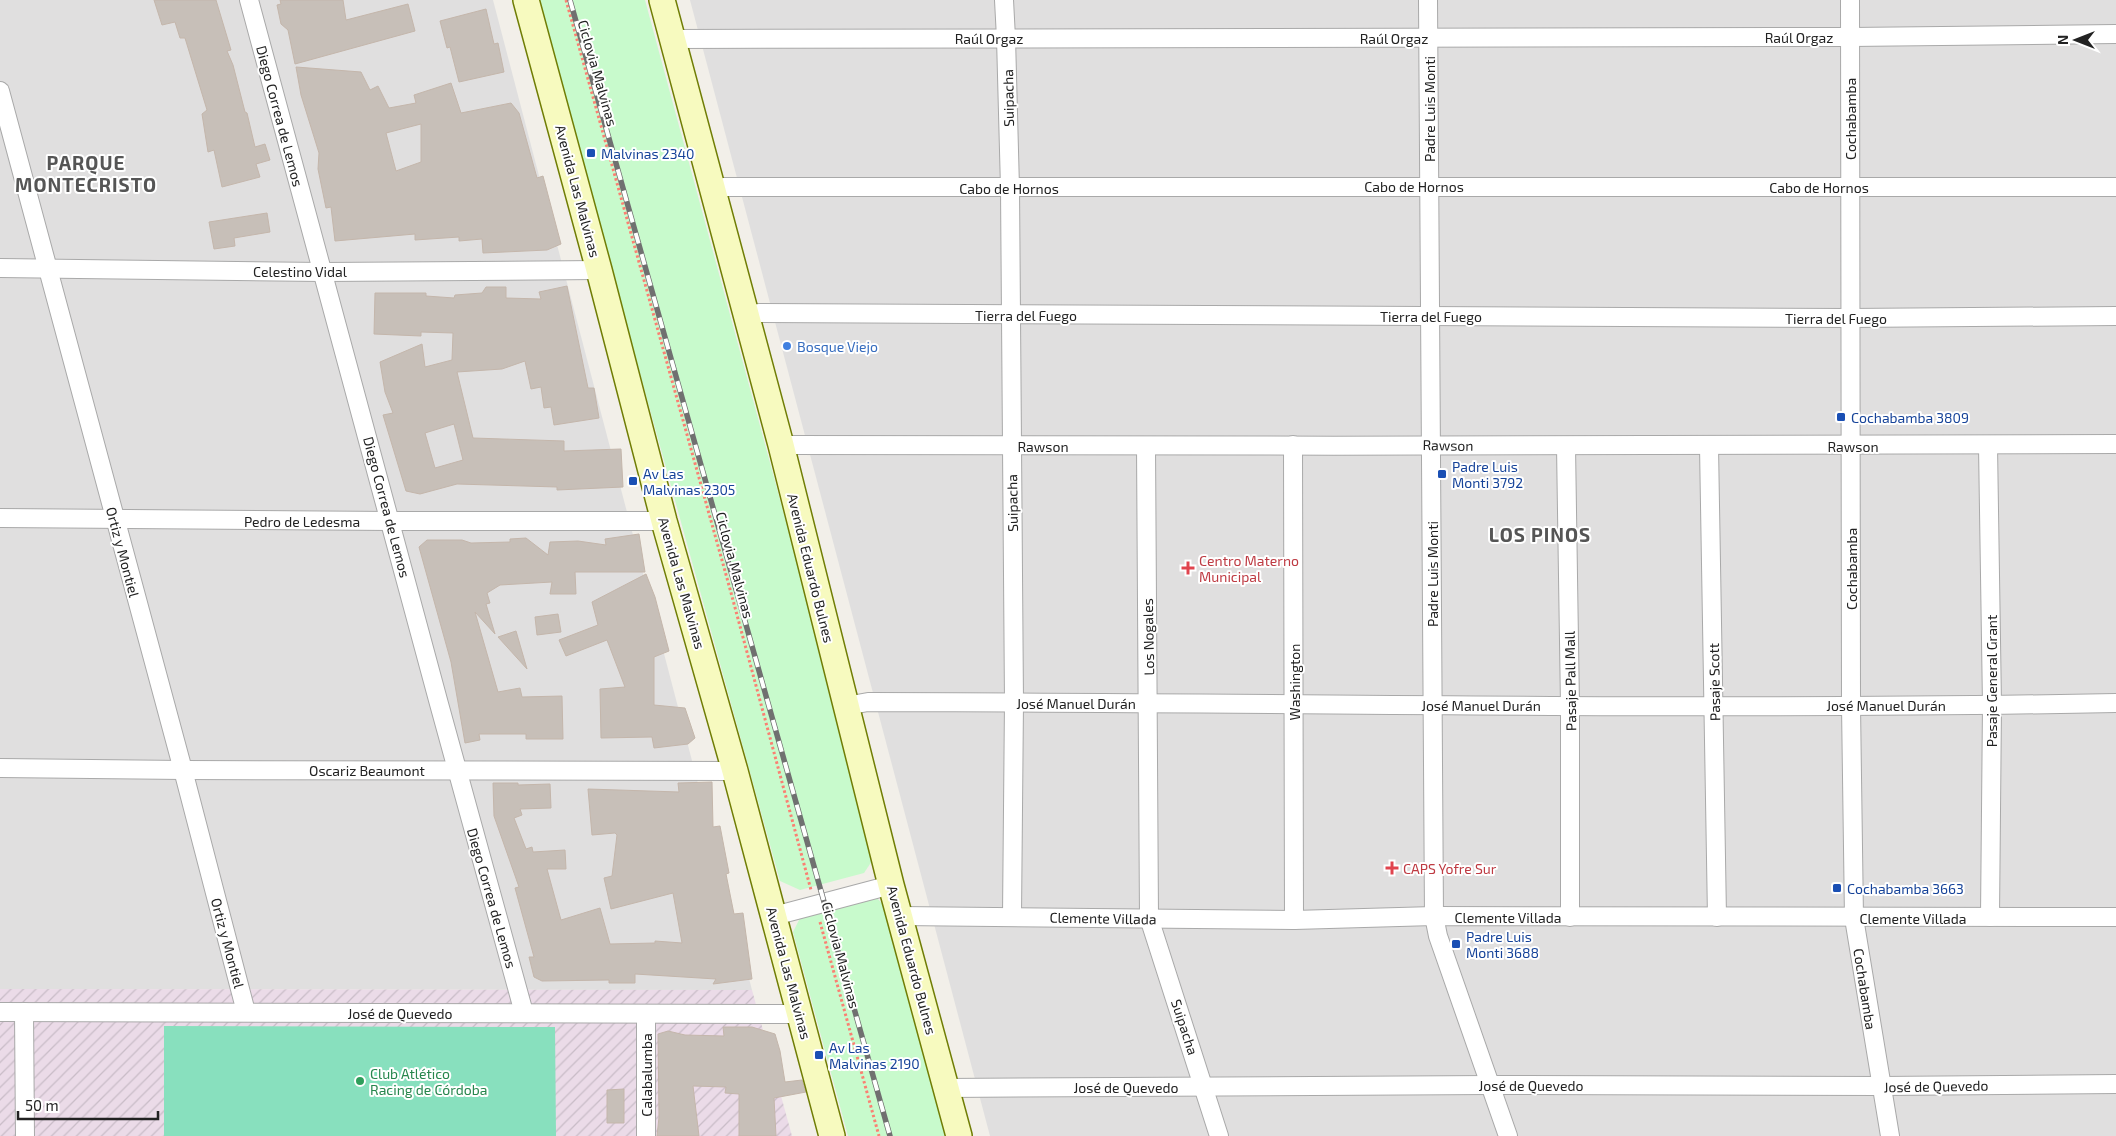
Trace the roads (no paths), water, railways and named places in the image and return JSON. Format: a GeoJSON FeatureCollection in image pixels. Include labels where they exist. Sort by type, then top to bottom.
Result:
{"type":"FeatureCollection","features":[{"type":"Feature","properties":{"kind":"main road","name":"Avenida Las Malvinas"},"geometry":{"type":"LineString","coordinates":[[526,0],[664,521],[735,771],[832,1136]]}},
{"type":"Feature","properties":{"kind":"main road","name":"Avenida Eduardo Bulnes"},"geometry":{"type":"LineString","coordinates":[[662,0],[781,445],[891,885],[959,1136]]}},
{"type":"Feature","properties":{"kind":"street","name":"Diego Correa de Lemos"},"geometry":{"type":"LineString","coordinates":[[249,0],[391,521],[456,769],[524,1014]]}},
{"type":"Feature","properties":{"kind":"street","name":"Suipacha"},"geometry":{"type":"LineString","coordinates":[[1004,0],[1010,188],[1009,315],[1014,702],[1012,916]]}},
{"type":"Feature","properties":{"kind":"street","name":"Padre Luis Monti"},"geometry":{"type":"LineString","coordinates":[[1428,0],[1434,916],[1438,936],[1508,1136]]}},
{"type":"Feature","properties":{"kind":"street","name":"Cochabamba"},"geometry":{"type":"LineString","coordinates":[[1850,0],[1851,706],[1854,918],[1890,1136]]}},
{"type":"Feature","properties":{"kind":"street","name":"Raúl Orgaz"},"geometry":{"type":"LineString","coordinates":[[671,39],[1850,37],[2116,34]]}},
{"type":"Feature","properties":{"kind":"street","name":"Ortiz y Montiel"},"geometry":{"type":"LineString","coordinates":[[0,92],[183,770],[246,1012]]}},
{"type":"Feature","properties":{"kind":"street","name":"Cabo de Hornos"},"geometry":{"type":"LineString","coordinates":[[712,189],[725,187],[2116,187]]}},
{"type":"Feature","properties":{"kind":"street","name":"Celestino Vidal"},"geometry":{"type":"LineString","coordinates":[[0,268],[323,272],[599,270]]}},
{"type":"Feature","properties":{"kind":"street","name":"Tierra del Fuego"},"geometry":{"type":"LineString","coordinates":[[746,315],[760,313],[1850,318],[2116,316]]}},
{"type":"Feature","properties":{"kind":"street","name":"Rawson"},"geometry":{"type":"LineString","coordinates":[[781,445],[1146,446],[1431,444],[1851,446],[2116,444]]}},
{"type":"Feature","properties":{"kind":"street","name":"Pasaje General Grant"},"geometry":{"type":"LineString","coordinates":[[1988,444],[1992,705],[1990,917]]}},
{"type":"Feature","properties":{"kind":"street","name":"Washington"},"geometry":{"type":"LineString","coordinates":[[1293,445],[1294,920]]}},
{"type":"Feature","properties":{"kind":"street","name":"Los Nogales"},"geometry":{"type":"LineString","coordinates":[[1146,446],[1149,918]]}},
{"type":"Feature","properties":{"kind":"street","name":"Pasaje Pall Mall"},"geometry":{"type":"LineString","coordinates":[[1566,446],[1570,706],[1570,917]]}},
{"type":"Feature","properties":{"kind":"street","name":"Pasaje Scott"},"geometry":{"type":"LineString","coordinates":[[1709,446],[1717,917]]}},
{"type":"Feature","properties":{"kind":"street","name":"Pedro de Ledesma"},"geometry":{"type":"LineString","coordinates":[[0,518],[664,521]]}},
{"type":"Feature","properties":{"kind":"street","name":"José Manuel Durán"},"geometry":{"type":"LineString","coordinates":[[846,706],[868,702],[1570,706],[1851,706],[2116,703]]}},
{"type":"Feature","properties":{"kind":"street","name":"Oscariz Beaumont"},"geometry":{"type":"LineString","coordinates":[[0,768],[735,771]]}},
{"type":"Feature","properties":{"kind":"street"},"geometry":{"type":"LineString","coordinates":[[774,916],[891,885]]}},
{"type":"Feature","properties":{"kind":"street","name":"Clemente Villada"},"geometry":{"type":"LineString","coordinates":[[900,916],[1294,920],[1434,916],[2116,917]]}},
{"type":"Feature","properties":{"kind":"street","name":"Suipacha"},"geometry":{"type":"LineString","coordinates":[[1149,918],[1205,1086],[1219,1136]]}},
{"type":"Feature","properties":{"kind":"street","name":"José de Quevedo"},"geometry":{"type":"LineString","coordinates":[[0,1012],[800,1014]]}},
{"type":"Feature","properties":{"kind":"street"},"geometry":{"type":"LineString","coordinates":[[24,1012],[25,1136]]}},
{"type":"Feature","properties":{"kind":"street","name":"Calabalumba"},"geometry":{"type":"LineString","coordinates":[[646,1014],[646,1136]]}},
{"type":"Feature","properties":{"kind":"street","name":"José de Quevedo"},"geometry":{"type":"LineString","coordinates":[[946,1088],[2116,1084]]}},
{"type":"Feature","properties":{"kind":"railway"},"geometry":{"type":"LineString","coordinates":[[570,0],[890,1136]]}},
{"type":"Feature","properties":{"kind":"place","name":"Malvinas 2340"},"geometry":{"type":"Point","coordinates":[591,153]}},
{"type":"Feature","properties":{"kind":"place","name":"Bosque Viejo"},"geometry":{"type":"Point","coordinates":[787,346]}},
{"type":"Feature","properties":{"kind":"place","name":"Cochabamba 3809"},"geometry":{"type":"Point","coordinates":[1841,417]}},
{"type":"Feature","properties":{"kind":"place","name":"Padre Luis Monti 3792"},"geometry":{"type":"Point","coordinates":[1442,474]}},
{"type":"Feature","properties":{"kind":"place","name":"Av Las Malvinas 2305"},"geometry":{"type":"Point","coordinates":[633,481]}},
{"type":"Feature","properties":{"kind":"place","name":"Centro Materno Municipal"},"geometry":{"type":"Point","coordinates":[1188,568]}},
{"type":"Feature","properties":{"kind":"place","name":"CAPS Yofre Sur"},"geometry":{"type":"Point","coordinates":[1392,868]}},
{"type":"Feature","properties":{"kind":"place","name":"Cochabamba 3663"},"geometry":{"type":"Point","coordinates":[1837,888]}},
{"type":"Feature","properties":{"kind":"place","name":"Padre Luis Monti 3688"},"geometry":{"type":"Point","coordinates":[1456,944]}},
{"type":"Feature","properties":{"kind":"place","name":"Av Las Malvinas 2190"},"geometry":{"type":"Point","coordinates":[819,1055]}},
{"type":"Feature","properties":{"kind":"place","name":"Club Atlético Racing de Córdoba"},"geometry":{"type":"Point","coordinates":[360,1081]}},
{"type":"Feature","properties":{"kind":"district","name":"PARQUE MONTECRISTO"},"geometry":{"type":"Point","coordinates":[86,173]}},
{"type":"Feature","properties":{"kind":"district","name":"LOS PINOS"},"geometry":{"type":"Point","coordinates":[1540,534]}}]}
